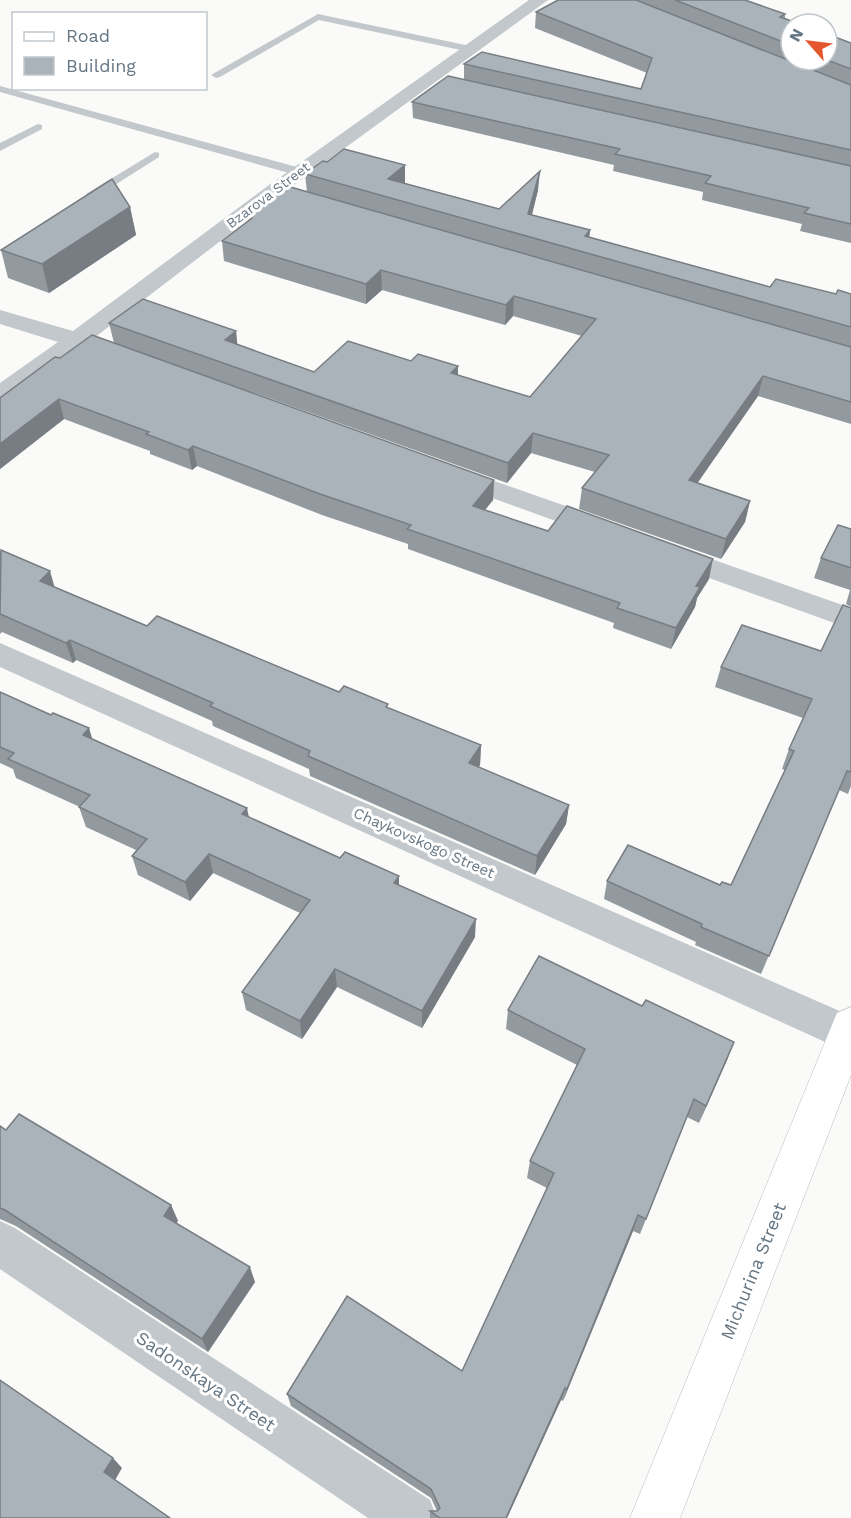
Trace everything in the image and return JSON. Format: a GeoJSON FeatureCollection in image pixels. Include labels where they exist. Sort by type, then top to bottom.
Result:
{"type":"FeatureCollection","features":[{"type":"Feature","properties":{"kind":"street","name":"Bzarova Street"},"geometry":{"type":"LineString","coordinates":[[0,394],[75,341],[272,192],[540,0]]}},
{"type":"Feature","properties":{"kind":"street"},"geometry":{"type":"LineString","coordinates":[[427,80],[458,87]]}},
{"type":"Feature","properties":{"kind":"street"},"geometry":{"type":"LineString","coordinates":[[272,192],[294,198]]}},
{"type":"Feature","properties":{"kind":"street"},"geometry":{"type":"LineString","coordinates":[[0,317],[75,341],[100,346],[144,362]]}},
{"type":"Feature","properties":{"kind":"street"},"geometry":{"type":"LineString","coordinates":[[425,464],[851,619]]}},
{"type":"Feature","properties":{"kind":"street","name":"Chaykovskogo Street"},"geometry":{"type":"LineString","coordinates":[[0,654],[849,1029]]}},
{"type":"Feature","properties":{"kind":"street","name":"Michurina Street"},"geometry":{"type":"LineString","coordinates":[[656,1518],[849,1029]]}},
{"type":"Feature","properties":{"kind":"street","name":"Sadonskaya Street"},"geometry":{"type":"LineString","coordinates":[[0,1243],[412,1518]]}},
{"type":"Feature","properties":{"kind":"lane"},"geometry":{"type":"LineString","coordinates":[[216,75],[318,17],[470,50]]}},
{"type":"Feature","properties":{"kind":"lane"},"geometry":{"type":"LineString","coordinates":[[0,89],[300,172]]}},
{"type":"Feature","properties":{"kind":"lane"},"geometry":{"type":"LineString","coordinates":[[0,148],[38,127]]}},
{"type":"Feature","properties":{"kind":"lane"},"geometry":{"type":"LineString","coordinates":[[78,203],[155,155]]}},
{"type":"Feature","properties":{"kind":"building"},"geometry":{"type":"Polygon","coordinates":[[[558,0],[636,0],[779,57],[779,72],[818,72],[851,85],[851,150],[464,64],[482,52],[641,89],[652,58],[536,12],[558,0]]]}},
{"type":"Feature","properties":{"kind":"building"},"geometry":{"type":"Polygon","coordinates":[[[675,0],[745,0],[779,12],[779,40],[675,0]]]}},
{"type":"Feature","properties":{"kind":"building"},"geometry":{"type":"Polygon","coordinates":[[[839,38],[851,43],[851,69],[839,64],[839,38]]]}},
{"type":"Feature","properties":{"kind":"building"},"geometry":{"type":"Polygon","coordinates":[[[448,76],[851,166],[851,224],[804,213],[809,208],[705,183],[711,176],[615,154],[620,149],[412,102],[448,76]]]}},
{"type":"Feature","properties":{"kind":"building"},"geometry":{"type":"Polygon","coordinates":[[[344,149],[405,165],[388,179],[499,209],[540,171],[528,214],[590,230],[585,236],[770,287],[776,279],[836,294],[838,290],[851,294],[851,327],[305,174],[344,149]]]}},
{"type":"Feature","properties":{"kind":"building"},"geometry":{"type":"Polygon","coordinates":[[[112,179],[130,207],[42,264],[1,250],[112,179]]]}},
{"type":"Feature","properties":{"kind":"building"},"geometry":{"type":"Polygon","coordinates":[[[287,186],[851,347],[851,402],[763,376],[689,480],[750,501],[726,539],[582,488],[609,455],[533,433],[508,463],[109,323],[143,299],[236,331],[225,340],[314,372],[348,341],[411,361],[418,354],[458,366],[451,373],[530,397],[596,319],[514,296],[506,305],[381,270],[366,284],[222,241],[252,218],[248,217],[287,186]]]}},
{"type":"Feature","properties":{"kind":"building"},"geometry":{"type":"Polygon","coordinates":[[[92,335],[494,480],[473,506],[548,531],[567,506],[713,559],[696,586],[700,587],[676,628],[617,608],[620,603],[407,529],[411,525],[320,494],[193,446],[188,450],[146,434],[149,432],[59,399],[0,444],[0,398],[55,357],[60,358],[92,335]]]}},
{"type":"Feature","properties":{"kind":"building"},"geometry":{"type":"Polygon","coordinates":[[[838,525],[851,529],[851,568],[821,558],[838,525]]]}},
{"type":"Feature","properties":{"kind":"building"},"geometry":{"type":"Polygon","coordinates":[[[1,550],[50,571],[40,581],[147,626],[157,616],[339,692],[344,686],[388,704],[386,707],[481,745],[469,763],[569,805],[537,856],[308,756],[310,751],[210,706],[213,703],[70,640],[66,643],[0,614],[1,550]]]}},
{"type":"Feature","properties":{"kind":"building"},"geometry":{"type":"Polygon","coordinates":[[[843,605],[851,608],[851,772],[847,771],[769,956],[701,927],[702,924],[607,881],[628,845],[720,885],[722,882],[731,885],[794,751],[789,749],[812,699],[721,667],[742,625],[821,651],[843,605]]]}},
{"type":"Feature","properties":{"kind":"building"},"geometry":{"type":"Polygon","coordinates":[[[0,692],[51,715],[53,713],[89,728],[83,735],[247,808],[242,814],[340,858],[345,852],[399,876],[394,883],[476,919],[422,1011],[335,969],[300,1021],[242,992],[310,900],[209,854],[185,882],[132,856],[147,839],[79,807],[90,795],[8,759],[14,753],[0,747],[0,692]]]}},
{"type":"Feature","properties":{"kind":"building"},"geometry":{"type":"Polygon","coordinates":[[[539,956],[642,1006],[646,1000],[734,1042],[706,1106],[694,1099],[646,1219],[638,1215],[567,1389],[565,1388],[506,1518],[440,1518],[430,1511],[437,1511],[440,1508],[431,1489],[287,1394],[347,1296],[462,1371],[554,1173],[530,1161],[585,1049],[508,1010],[539,956]]]}},
{"type":"Feature","properties":{"kind":"building"},"geometry":{"type":"Polygon","coordinates":[[[19,1114],[171,1205],[164,1216],[250,1267],[202,1339],[0,1208],[0,1126],[6,1130],[19,1114]]]}},
{"type":"Feature","properties":{"kind":"building"},"geometry":{"type":"Polygon","coordinates":[[[0,1380],[113,1458],[104,1472],[170,1518],[0,1518],[0,1380]]]}}]}
